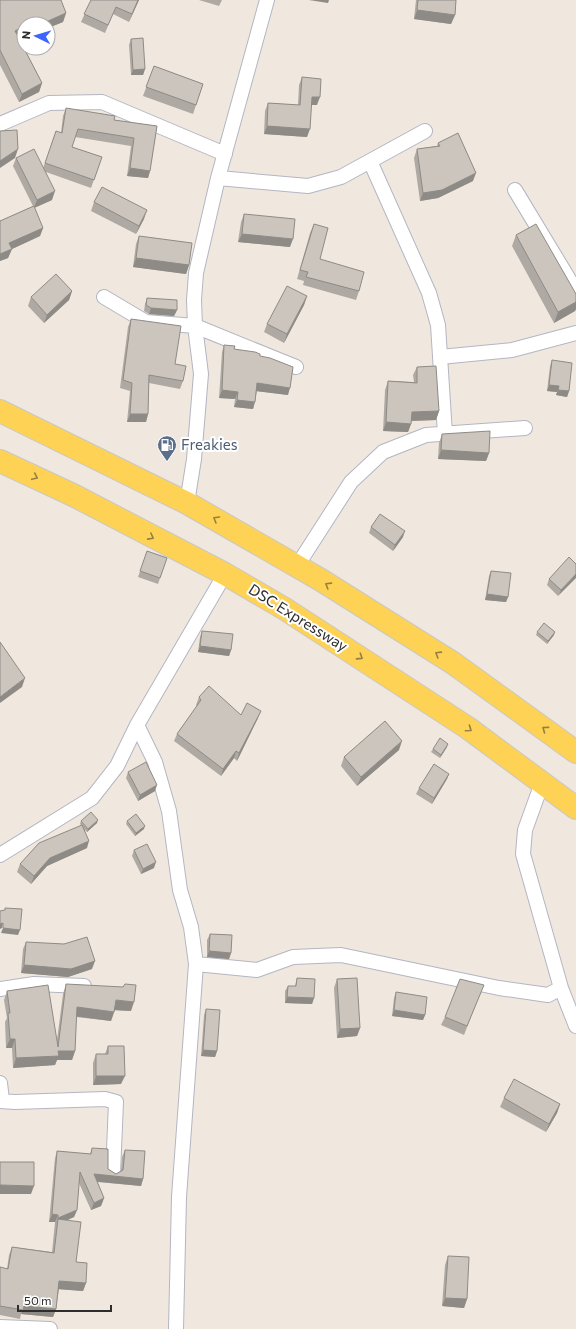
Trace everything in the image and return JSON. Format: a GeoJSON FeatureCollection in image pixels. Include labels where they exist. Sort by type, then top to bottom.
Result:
{"type":"FeatureCollection","features":[{"type":"Feature","properties":{"kind":"main road"},"geometry":{"type":"LineString","coordinates":[[0,411],[187,503],[297,566],[453,663],[576,752]]}},
{"type":"Feature","properties":{"kind":"main road","name":"DSC Expressway"},"geometry":{"type":"LineString","coordinates":[[0,461],[73,495],[225,574],[285,609],[468,728],[576,808]]}},
{"type":"Feature","properties":{"kind":"street"},"geometry":{"type":"LineString","coordinates":[[187,503],[194,459],[201,374],[194,326],[196,273],[218,178],[267,0]]}},
{"type":"Feature","properties":{"kind":"street"},"geometry":{"type":"LineString","coordinates":[[0,124],[49,103],[102,102],[225,154]]}},
{"type":"Feature","properties":{"kind":"street"},"geometry":{"type":"LineString","coordinates":[[218,178],[308,186],[341,177],[425,132]]}},
{"type":"Feature","properties":{"kind":"street"},"geometry":{"type":"LineString","coordinates":[[370,161],[429,293],[438,325],[445,434]]}},
{"type":"Feature","properties":{"kind":"street"},"geometry":{"type":"LineString","coordinates":[[515,190],[576,291]]}},
{"type":"Feature","properties":{"kind":"street"},"geometry":{"type":"LineString","coordinates":[[104,297],[146,322],[194,326],[296,367]]}},
{"type":"Feature","properties":{"kind":"street"},"geometry":{"type":"LineString","coordinates":[[440,357],[512,350],[576,333]]}},
{"type":"Feature","properties":{"kind":"street"},"geometry":{"type":"LineString","coordinates":[[297,566],[351,482],[383,452],[426,435],[525,428]]}},
{"type":"Feature","properties":{"kind":"street"},"geometry":{"type":"LineString","coordinates":[[0,856],[92,798],[117,766],[137,725],[225,574]]}},
{"type":"Feature","properties":{"kind":"street"},"geometry":{"type":"LineString","coordinates":[[137,725],[155,762],[169,811],[180,890],[191,927],[196,964],[178,1197],[176,1329]]}},
{"type":"Feature","properties":{"kind":"street"},"geometry":{"type":"LineString","coordinates":[[542,782],[525,830],[523,854],[561,988],[576,1026]]}},
{"type":"Feature","properties":{"kind":"street"},"geometry":{"type":"LineString","coordinates":[[196,964],[257,970],[293,957],[341,955],[499,988],[548,995],[561,988]]}},
{"type":"Feature","properties":{"kind":"street"},"geometry":{"type":"LineString","coordinates":[[0,989],[34,984],[94,986]]}},
{"type":"Feature","properties":{"kind":"street"},"geometry":{"type":"LineString","coordinates":[[0,1083],[1,1100],[16,1102],[105,1099],[116,1102],[113,1173]]}},
{"type":"Feature","properties":{"kind":"street"},"geometry":{"type":"LineString","coordinates":[[0,1327],[50,1329]]}},
{"type":"Feature","properties":{"kind":"building"},"geometry":{"type":"Polygon","coordinates":[[[0,0],[61,0],[66,13],[56,18],[56,16],[16,16],[16,56],[28,56],[42,83],[22,94],[0,50],[0,0]]]}},
{"type":"Feature","properties":{"kind":"building"},"geometry":{"type":"Polygon","coordinates":[[[91,0],[138,0],[132,14],[116,7],[108,25],[84,14],[91,0]]]}},
{"type":"Feature","properties":{"kind":"building"},"geometry":{"type":"Polygon","coordinates":[[[418,0],[456,0],[455,15],[417,10],[418,0]]]}},
{"type":"Feature","properties":{"kind":"building"},"geometry":{"type":"Polygon","coordinates":[[[143,38],[145,69],[133,70],[131,39],[143,38]]]}},
{"type":"Feature","properties":{"kind":"building"},"geometry":{"type":"Polygon","coordinates":[[[154,66],[203,84],[196,105],[146,87],[154,66]]]}},
{"type":"Feature","properties":{"kind":"building"},"geometry":{"type":"Polygon","coordinates":[[[302,77],[321,79],[320,97],[312,97],[310,129],[267,126],[268,103],[300,105],[302,77]]]}},
{"type":"Feature","properties":{"kind":"building"},"geometry":{"type":"Polygon","coordinates":[[[66,108],[115,116],[114,120],[157,126],[150,171],[130,168],[134,138],[78,129],[72,147],[102,157],[94,180],[45,163],[56,131],[62,133],[66,108]]]}},
{"type":"Feature","properties":{"kind":"building"},"geometry":{"type":"Polygon","coordinates":[[[17,130],[18,149],[0,161],[0,131],[17,130]]]}},
{"type":"Feature","properties":{"kind":"building"},"geometry":{"type":"Polygon","coordinates":[[[458,133],[476,173],[442,190],[423,193],[417,149],[440,146],[438,143],[458,133]]]}},
{"type":"Feature","properties":{"kind":"building"},"geometry":{"type":"Polygon","coordinates":[[[34,149],[55,191],[37,200],[16,158],[34,149]]]}},
{"type":"Feature","properties":{"kind":"building"},"geometry":{"type":"Polygon","coordinates":[[[102,187],[147,210],[139,226],[94,202],[102,187]]]}},
{"type":"Feature","properties":{"kind":"building"},"geometry":{"type":"Polygon","coordinates":[[[34,206],[43,228],[9,243],[12,249],[0,254],[0,221],[34,206]]]}},
{"type":"Feature","properties":{"kind":"building"},"geometry":{"type":"Polygon","coordinates":[[[244,214],[295,219],[293,239],[242,234],[244,214]]]}},
{"type":"Feature","properties":{"kind":"building"},"geometry":{"type":"Polygon","coordinates":[[[314,224],[328,228],[320,259],[364,272],[359,291],[306,277],[308,272],[300,270],[314,224]]]}},
{"type":"Feature","properties":{"kind":"building"},"geometry":{"type":"Polygon","coordinates":[[[536,224],[576,294],[576,302],[558,312],[516,235],[536,224]]]}},
{"type":"Feature","properties":{"kind":"building"},"geometry":{"type":"Polygon","coordinates":[[[139,236],[192,243],[189,265],[136,258],[139,236]]]}},
{"type":"Feature","properties":{"kind":"building"},"geometry":{"type":"Polygon","coordinates":[[[56,274],[72,291],[47,315],[31,297],[56,274]]]}},
{"type":"Feature","properties":{"kind":"building"},"geometry":{"type":"Polygon","coordinates":[[[287,286],[307,296],[287,334],[267,324],[287,286]]]}},
{"type":"Feature","properties":{"kind":"building"},"geometry":{"type":"Polygon","coordinates":[[[147,298],[177,300],[177,310],[151,308],[146,305],[147,298]]]}},
{"type":"Feature","properties":{"kind":"building"},"geometry":{"type":"Polygon","coordinates":[[[131,319],[181,326],[175,364],[186,366],[183,381],[149,375],[148,414],[130,414],[132,383],[123,380],[131,319]]]}},
{"type":"Feature","properties":{"kind":"building"},"geometry":{"type":"Polygon","coordinates":[[[224,345],[235,346],[234,349],[255,352],[260,354],[260,356],[270,358],[293,367],[290,388],[257,383],[255,402],[237,400],[238,392],[222,390],[224,345]]]}},
{"type":"Feature","properties":{"kind":"building"},"geometry":{"type":"Polygon","coordinates":[[[552,360],[572,363],[569,391],[558,390],[559,386],[549,385],[552,360]]]}},
{"type":"Feature","properties":{"kind":"building"},"geometry":{"type":"Polygon","coordinates":[[[436,366],[439,411],[412,412],[411,424],[386,422],[388,381],[417,383],[417,367],[436,366]]]}},
{"type":"Feature","properties":{"kind":"building"},"geometry":{"type":"Polygon","coordinates":[[[490,431],[489,453],[441,450],[442,434],[490,431]]]}},
{"type":"Feature","properties":{"kind":"building"},"geometry":{"type":"Polygon","coordinates":[[[380,514],[405,531],[395,545],[371,527],[380,514]]]}},
{"type":"Feature","properties":{"kind":"building"},"geometry":{"type":"Polygon","coordinates":[[[147,551],[167,558],[160,578],[140,571],[147,551]]]}},
{"type":"Feature","properties":{"kind":"building"},"geometry":{"type":"Polygon","coordinates":[[[569,557],[576,564],[576,574],[561,590],[549,579],[569,557]]]}},
{"type":"Feature","properties":{"kind":"building"},"geometry":{"type":"Polygon","coordinates":[[[491,571],[511,573],[508,597],[487,594],[491,571]]]}},
{"type":"Feature","properties":{"kind":"building"},"geometry":{"type":"Polygon","coordinates":[[[544,623],[555,632],[548,641],[537,632],[544,623]]]}},
{"type":"Feature","properties":{"kind":"building"},"geometry":{"type":"Polygon","coordinates":[[[202,631],[233,634],[231,650],[200,646],[202,631]]]}},
{"type":"Feature","properties":{"kind":"building"},"geometry":{"type":"Polygon","coordinates":[[[0,642],[25,678],[0,697],[0,642]]]}},
{"type":"Feature","properties":{"kind":"building"},"geometry":{"type":"Polygon","coordinates":[[[209,686],[241,715],[247,703],[261,711],[239,753],[236,751],[223,769],[177,734],[201,700],[199,697],[209,686]]]}},
{"type":"Feature","properties":{"kind":"building"},"geometry":{"type":"Polygon","coordinates":[[[385,721],[402,741],[361,777],[344,757],[385,721]]]}},
{"type":"Feature","properties":{"kind":"building"},"geometry":{"type":"Polygon","coordinates":[[[440,738],[448,744],[441,755],[433,749],[440,738]]]}},
{"type":"Feature","properties":{"kind":"building"},"geometry":{"type":"Polygon","coordinates":[[[146,762],[157,785],[140,795],[128,772],[146,762]]]}},
{"type":"Feature","properties":{"kind":"building"},"geometry":{"type":"Polygon","coordinates":[[[434,764],[449,774],[434,798],[419,788],[434,764]]]}},
{"type":"Feature","properties":{"kind":"building"},"geometry":{"type":"Polygon","coordinates":[[[91,812],[98,820],[88,829],[81,821],[91,812]]]}},
{"type":"Feature","properties":{"kind":"building"},"geometry":{"type":"Polygon","coordinates":[[[136,814],[145,826],[136,833],[127,821],[136,814]]]}},
{"type":"Feature","properties":{"kind":"building"},"geometry":{"type":"Polygon","coordinates":[[[82,825],[89,841],[50,858],[34,876],[20,864],[39,843],[82,825]]]}},
{"type":"Feature","properties":{"kind":"building"},"geometry":{"type":"Polygon","coordinates":[[[147,844],[156,862],[143,869],[134,850],[147,844]]]}},
{"type":"Feature","properties":{"kind":"building"},"geometry":{"type":"Polygon","coordinates":[[[5,908],[22,909],[20,930],[3,928],[3,923],[0,924],[0,911],[5,910],[5,908]]]}},
{"type":"Feature","properties":{"kind":"building"},"geometry":{"type":"Polygon","coordinates":[[[210,934],[232,935],[231,953],[209,951],[210,934]]]}},
{"type":"Feature","properties":{"kind":"building"},"geometry":{"type":"Polygon","coordinates":[[[87,937],[95,961],[71,969],[24,965],[26,942],[64,944],[87,937]]]}},
{"type":"Feature","properties":{"kind":"building"},"geometry":{"type":"Polygon","coordinates":[[[297,978],[315,979],[314,998],[287,997],[288,986],[296,986],[297,978]]]}},
{"type":"Feature","properties":{"kind":"building"},"geometry":{"type":"Polygon","coordinates":[[[357,978],[360,1028],[340,1029],[337,979],[357,978]]]}},
{"type":"Feature","properties":{"kind":"building"},"geometry":{"type":"Polygon","coordinates":[[[460,979],[484,985],[467,1026],[445,1017],[460,979]]]}},
{"type":"Feature","properties":{"kind":"building"},"geometry":{"type":"Polygon","coordinates":[[[66,984],[123,987],[125,984],[136,985],[134,1002],[116,1000],[114,1012],[77,1007],[75,1051],[58,1051],[59,1056],[16,1058],[15,1039],[10,1039],[8,1013],[10,1013],[7,991],[48,985],[58,1047],[66,984]]]}},
{"type":"Feature","properties":{"kind":"building"},"geometry":{"type":"Polygon","coordinates":[[[396,992],[427,997],[425,1015],[394,1010],[396,992]]]}},
{"type":"Feature","properties":{"kind":"building"},"geometry":{"type":"Polygon","coordinates":[[[206,1009],[220,1010],[217,1051],[203,1050],[206,1009]]]}},
{"type":"Feature","properties":{"kind":"building"},"geometry":{"type":"Polygon","coordinates":[[[108,1046],[124,1046],[125,1076],[96,1076],[96,1054],[108,1054],[108,1046]]]}},
{"type":"Feature","properties":{"kind":"building"},"geometry":{"type":"Polygon","coordinates":[[[514,1079],[560,1104],[549,1124],[504,1098],[514,1079]]]}},
{"type":"Feature","properties":{"kind":"building"},"geometry":{"type":"Polygon","coordinates":[[[92,1148],[108,1149],[108,1169],[116,1174],[123,1170],[125,1150],[145,1151],[143,1179],[94,1174],[104,1198],[94,1203],[80,1172],[77,1210],[58,1218],[58,1215],[52,1214],[57,1151],[91,1154],[92,1148]]]}},
{"type":"Feature","properties":{"kind":"building"},"geometry":{"type":"Polygon","coordinates":[[[0,1162],[34,1162],[34,1186],[0,1185],[0,1162]]]}},
{"type":"Feature","properties":{"kind":"building"},"geometry":{"type":"Polygon","coordinates":[[[58,1219],[81,1222],[76,1262],[87,1263],[86,1283],[59,1281],[56,1309],[24,1306],[23,1310],[0,1306],[0,1267],[8,1269],[12,1247],[54,1253],[58,1219]]]}},
{"type":"Feature","properties":{"kind":"building"},"geometry":{"type":"Polygon","coordinates":[[[448,1256],[469,1257],[467,1299],[445,1298],[448,1256]]]}},
{"type":"Feature","properties":{"kind":"place","name":"Freakies"},"geometry":{"type":"Point","coordinates":[167,462]}}]}
